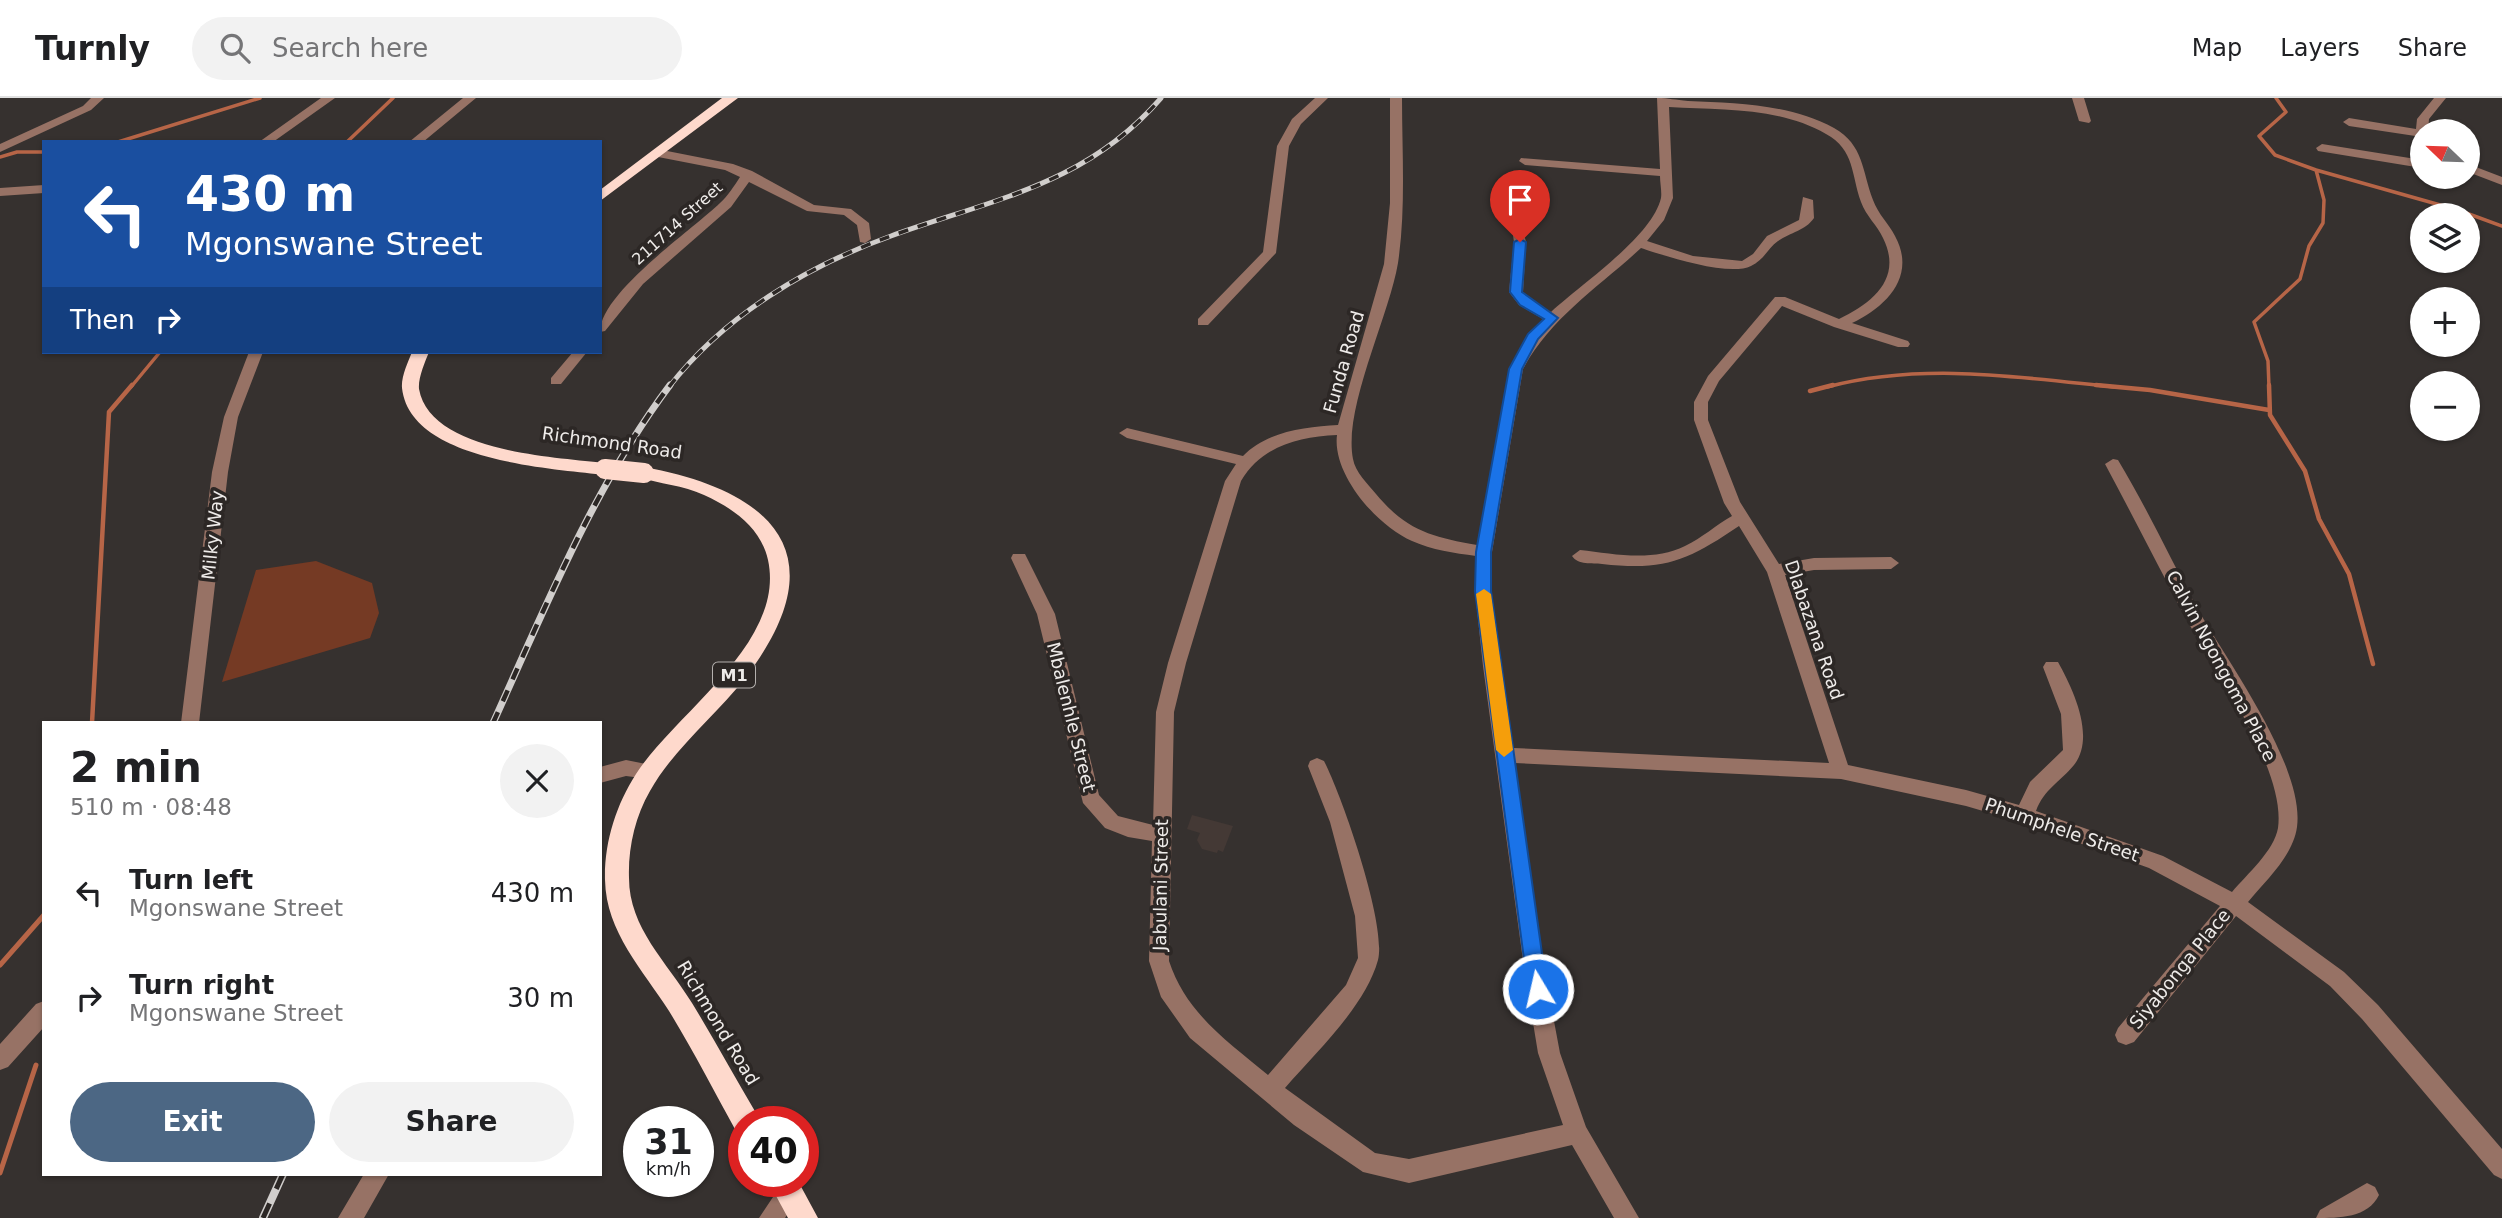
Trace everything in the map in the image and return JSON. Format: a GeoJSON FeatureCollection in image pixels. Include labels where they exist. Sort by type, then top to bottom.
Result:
{"type":"FeatureCollection","features":[{"type":"Feature","properties":{"kind":"highway"},"geometry":{"type":"LineString","coordinates":[[602,195],[731,98]]}},
{"type":"Feature","properties":{"kind":"highway","name":"Richmond Road"},"geometry":{"type":"LineString","coordinates":[[419,354],[410,381],[413,402],[432,426],[452,439],[477,450],[681,478],[718,491],[748,510],[769,533],[778,561],[779,586],[773,614],[760,641],[649,771],[624,827],[618,859],[618,897],[631,933],[678,1003],[737,1106]]}},
{"type":"Feature","properties":{"kind":"highway"},"geometry":{"type":"LineString","coordinates":[[791,1197],[804,1218]]}},
{"type":"Feature","properties":{"kind":"street"},"geometry":{"type":"LineString","coordinates":[[0,148],[66,118],[98,98]]}},
{"type":"Feature","properties":{"kind":"street"},"geometry":{"type":"LineString","coordinates":[[268,140],[329,98]]}},
{"type":"Feature","properties":{"kind":"street"},"geometry":{"type":"LineString","coordinates":[[418,140],[470,98]]}},
{"type":"Feature","properties":{"kind":"street"},"geometry":{"type":"LineString","coordinates":[[1203,321],[1269,253],[1273,238],[1278,161],[1282,144],[1297,118],[1322,98]]}},
{"type":"Feature","properties":{"kind":"street","name":"Funda Road"},"geometry":{"type":"LineString","coordinates":[[1396,98],[1391,265],[1345,430],[1345,459],[1351,472],[1391,523],[1407,534],[1429,542],[1484,552]]}},
{"type":"Feature","properties":{"kind":"street"},"geometry":{"type":"LineString","coordinates":[[2078,98],[2085,121]]}},
{"type":"Feature","properties":{"kind":"street"},"geometry":{"type":"LineString","coordinates":[[2423,119],[2440,98]]}},
{"type":"Feature","properties":{"kind":"street"},"geometry":{"type":"LineString","coordinates":[[1627,1218],[1577,1133],[1549,1053],[1534,968],[1483,591],[1484,552],[1516,369],[1527,344],[1637,242],[1664,210],[1667,198],[1663,100],[1776,113],[1829,130],[1858,156],[1866,198],[1894,245],[1897,269],[1894,285],[1874,306],[1839,324]]}},
{"type":"Feature","properties":{"kind":"street"},"geometry":{"type":"LineString","coordinates":[[2349,122],[2410,130]]}},
{"type":"Feature","properties":{"kind":"street"},"geometry":{"type":"LineString","coordinates":[[2322,148],[2410,162]]}},
{"type":"Feature","properties":{"kind":"street"},"geometry":{"type":"LineString","coordinates":[[657,153],[718,164],[748,174],[811,208],[855,215],[863,223],[865,239]]}},
{"type":"Feature","properties":{"kind":"street"},"geometry":{"type":"LineString","coordinates":[[1525,161],[1666,173]]}},
{"type":"Feature","properties":{"kind":"street"},"geometry":{"type":"LineString","coordinates":[[2480,173],[2502,181]]}},
{"type":"Feature","properties":{"kind":"street","name":"211714 Street"},"geometry":{"type":"LineString","coordinates":[[602,326],[638,281],[727,204],[748,174]]}},
{"type":"Feature","properties":{"kind":"street"},"geometry":{"type":"LineString","coordinates":[[0,192],[42,189]]}},
{"type":"Feature","properties":{"kind":"street"},"geometry":{"type":"LineString","coordinates":[[1637,242],[1690,260],[1744,265],[1758,257],[1772,239],[1804,223],[1808,218],[1807,200]]}},
{"type":"Feature","properties":{"kind":"street"},"geometry":{"type":"LineString","coordinates":[[1516,225],[1520,242],[1516,292],[1524,302],[1552,318]]}},
{"type":"Feature","properties":{"kind":"street","name":"Dlabazana Road"},"geometry":{"type":"LineString","coordinates":[[1839,324],[1780,300],[1713,379],[1701,402],[1701,420],[1740,518],[1758,540],[1775,571],[1841,771]]}},
{"type":"Feature","properties":{"kind":"street"},"geometry":{"type":"LineString","coordinates":[[1839,324],[1903,344]]}},
{"type":"Feature","properties":{"kind":"street","name":"Milky Way"},"geometry":{"type":"LineString","coordinates":[[190,721],[220,472],[231,417],[255,354]]}},
{"type":"Feature","properties":{"kind":"street"},"geometry":{"type":"LineString","coordinates":[[556,381],[578,354]]}},
{"type":"Feature","properties":{"kind":"street"},"geometry":{"type":"LineString","coordinates":[[1127,433],[1244,461],[1280,439],[1317,431],[1345,430]]}},
{"type":"Feature","properties":{"kind":"street","name":"Jabulani Street"},"geometry":{"type":"LineString","coordinates":[[1244,461],[1233,481],[1168,692],[1161,834],[1159,961],[1168,990],[1198,1031],[1269,1090],[1359,1158],[1385,1168],[1409,1171],[1577,1133]]}},
{"type":"Feature","properties":{"kind":"street","name":"Calvin Ngongoma Place"},"geometry":{"type":"LineString","coordinates":[[2113,464],[2206,641],[2260,733],[2285,797],[2289,817],[2287,834],[2282,845],[2234,903]]}},
{"type":"Feature","properties":{"kind":"street"},"geometry":{"type":"LineString","coordinates":[[1580,556],[1625,560],[1672,557],[1700,544],[1740,518]]}},
{"type":"Feature","properties":{"kind":"street","name":"Mbalenhle Street"},"geometry":{"type":"LineString","coordinates":[[1019,558],[1046,614],[1090,797],[1108,822],[1125,829],[1161,834]]}},
{"type":"Feature","properties":{"kind":"street"},"geometry":{"type":"LineString","coordinates":[[1775,571],[1805,565],[1891,563]]}},
{"type":"Feature","properties":{"kind":"street"},"geometry":{"type":"LineString","coordinates":[[2025,815],[2038,784],[2066,761],[2072,751],[2069,711],[2052,667]]}},
{"type":"Feature","properties":{"kind":"street","name":"Phumphele Street"},"geometry":{"type":"LineString","coordinates":[[1505,755],[1841,771],[1966,798],[2025,815],[2156,862],[2234,903],[2337,979],[2370,1012],[2502,1167]]}},
{"type":"Feature","properties":{"kind":"street"},"geometry":{"type":"LineString","coordinates":[[1269,1090],[1353,992],[1368,958],[1365,916],[1340,821],[1317,766]]}},
{"type":"Feature","properties":{"kind":"street"},"geometry":{"type":"LineString","coordinates":[[602,774],[626,768],[649,771]]}},
{"type":"Feature","properties":{"kind":"street","name":"Siyabonga Place"},"geometry":{"type":"LineString","coordinates":[[2126,1035],[2234,903]]}},
{"type":"Feature","properties":{"kind":"street"},"geometry":{"type":"LineString","coordinates":[[0,1060],[42,1013]]}},
{"type":"Feature","properties":{"kind":"street"},"geometry":{"type":"LineString","coordinates":[[350,1218],[377,1176]]}},
{"type":"Feature","properties":{"kind":"street"},"geometry":{"type":"LineString","coordinates":[[2328,1218],[2367,1195]]}},
{"type":"Feature","properties":{"kind":"street"},"geometry":{"type":"LineString","coordinates":[[771,1218],[780,1197]]}},
{"type":"Feature","properties":{"kind":"shaded area"},"geometry":{"type":"Polygon","coordinates":[[[316,561],[372,583],[379,613],[370,638],[222,682],[256,570],[316,561]]]}},
{"type":"Feature","properties":{"kind":"shaded area"},"geometry":{"type":"Polygon","coordinates":[[[1192,815],[1233,826],[1223,852],[1202,849],[1197,840],[1200,833],[1187,829],[1192,815]]]}},
{"type":"Feature","properties":{"kind":"waterway"},"geometry":{"type":"LineString","coordinates":[[124,140],[260,98]]}},
{"type":"Feature","properties":{"kind":"waterway"},"geometry":{"type":"LineString","coordinates":[[349,140],[393,98]]}},
{"type":"Feature","properties":{"kind":"waterway"},"geometry":{"type":"LineString","coordinates":[[2276,98],[2286,112],[2259,136],[2275,155],[2316,170]]}},
{"type":"Feature","properties":{"kind":"waterway"},"geometry":{"type":"LineString","coordinates":[[0,157],[17,152],[42,152]]}},
{"type":"Feature","properties":{"kind":"waterway"},"geometry":{"type":"LineString","coordinates":[[2269,387],[2268,361],[2254,322],[2300,279],[2309,246],[2323,223],[2324,200],[2316,170]]}},
{"type":"Feature","properties":{"kind":"waterway"},"geometry":{"type":"LineString","coordinates":[[2316,170],[2458,210],[2502,226]]}},
{"type":"Feature","properties":{"kind":"waterway"},"geometry":{"type":"LineString","coordinates":[[131,387],[158,354]]}},
{"type":"Feature","properties":{"kind":"waterway"},"geometry":{"type":"LineString","coordinates":[[1827,387],[1863,379],[1934,373],[2006,376],[2114,387]]}},
{"type":"Feature","properties":{"kind":"waterway"},"geometry":{"type":"LineString","coordinates":[[92,721],[109,412],[132,385]]}},
{"type":"Feature","properties":{"kind":"waterway"},"geometry":{"type":"LineString","coordinates":[[1810,391],[1833,385]]}},
{"type":"Feature","properties":{"kind":"waterway"},"geometry":{"type":"LineString","coordinates":[[2096,385],[2150,390],[2269,410]]}},
{"type":"Feature","properties":{"kind":"waterway"},"geometry":{"type":"LineString","coordinates":[[2269,385],[2270,415],[2305,471],[2319,519],[2349,574],[2373,664]]}},
{"type":"Feature","properties":{"kind":"waterway"},"geometry":{"type":"LineString","coordinates":[[0,965],[42,917]]}},
{"type":"Feature","properties":{"kind":"waterway"},"geometry":{"type":"LineString","coordinates":[[0,1173],[36,1065]]}},
{"type":"Feature","properties":{"kind":"railway"},"geometry":{"type":"LineString","coordinates":[[669,387],[691,361],[741,316],[798,278],[860,248],[1001,199],[1070,170],[1102,151],[1132,127],[1161,98]]}},
{"type":"Feature","properties":{"kind":"railway"},"geometry":{"type":"LineString","coordinates":[[494,721],[594,506],[643,424],[670,385]]}},
{"type":"Feature","properties":{"kind":"railway"},"geometry":{"type":"LineString","coordinates":[[263,1218],[282,1176]]}},
{"type":"Feature","properties":{"kind":"slow traffic"},"geometry":{"type":"LineString","coordinates":[[1484,594],[1504,750]]}},
{"type":"Feature","properties":{"kind":"route"},"geometry":{"type":"LineString","coordinates":[[1520,242],[1514,286],[1516,292],[1524,302],[1552,318],[1522,351],[1516,369],[1484,552],[1483,591],[1538,989]]}}]}
